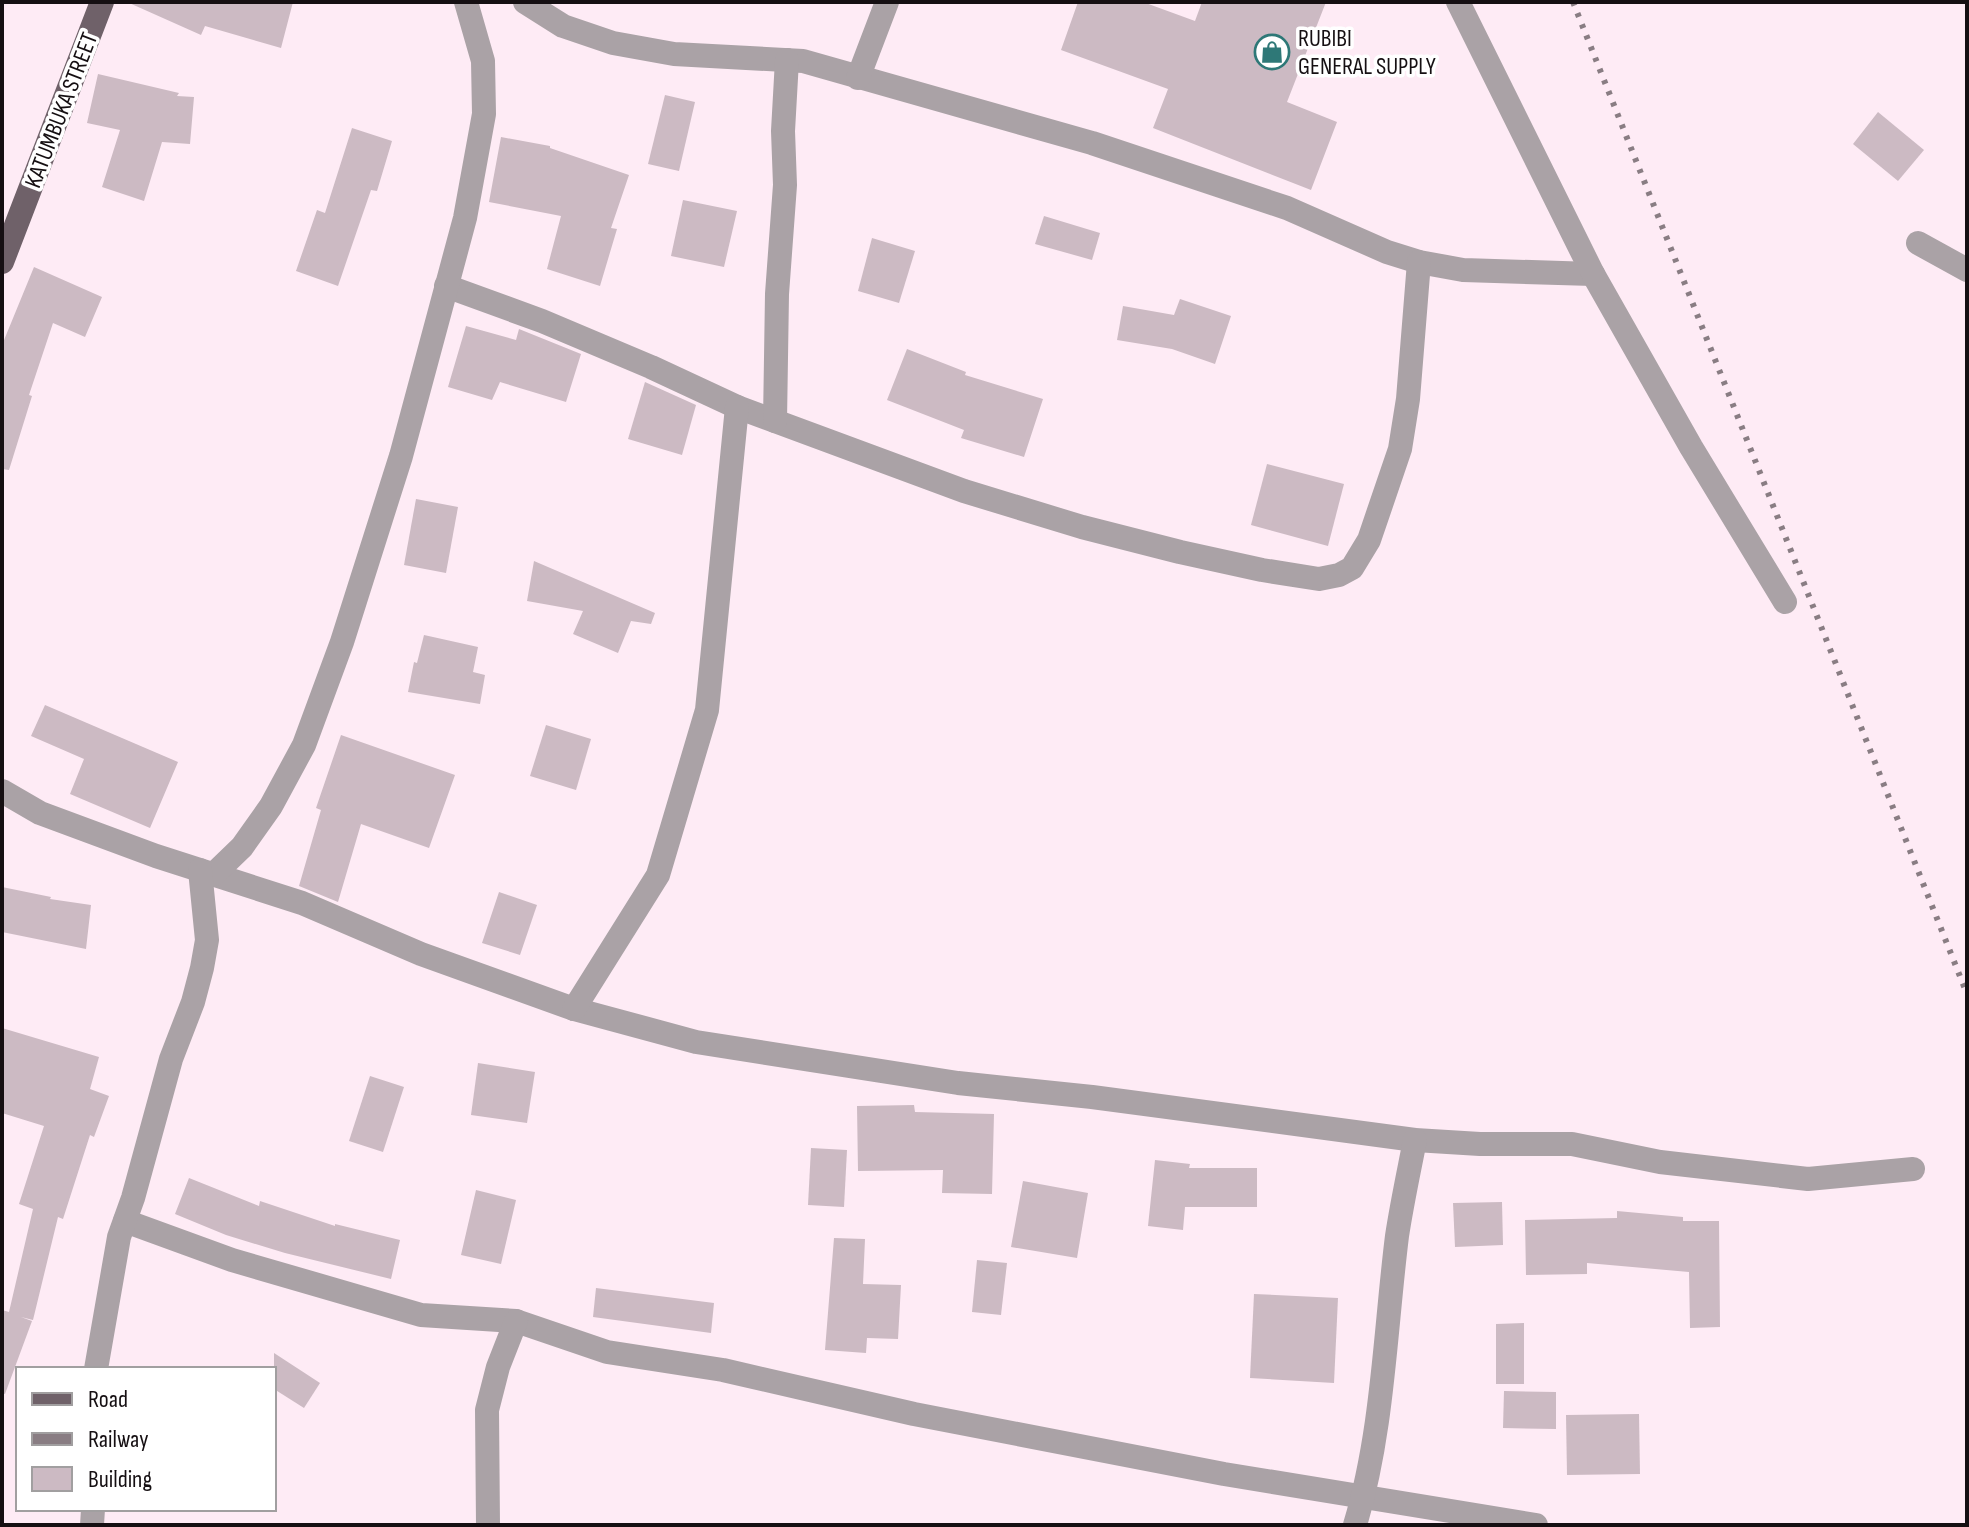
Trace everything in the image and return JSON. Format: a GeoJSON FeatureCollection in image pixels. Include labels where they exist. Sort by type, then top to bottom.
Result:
{"type":"FeatureCollection","features":[{"type":"Feature","properties":{"kind":"main road","name":"KATUMBUKA STREET"},"geometry":{"type":"LineString","coordinates":[[2,262],[102,2]]}},
{"type":"Feature","properties":{"kind":"street"},"geometry":{"type":"LineString","coordinates":[[207,872],[242,847],[271,806],[304,745],[342,642],[401,456],[465,218],[484,114],[483,61],[466,2]]}},
{"type":"Feature","properties":{"kind":"street"},"geometry":{"type":"LineString","coordinates":[[525,2],[563,26],[613,43],[674,54],[803,61],[1092,143],[1287,208],[1387,252],[1419,262],[1463,270],[1593,274]]}},
{"type":"Feature","properties":{"kind":"street"},"geometry":{"type":"LineString","coordinates":[[858,78],[887,2]]}},
{"type":"Feature","properties":{"kind":"street"},"geometry":{"type":"LineString","coordinates":[[1458,2],[1593,274],[1691,447],[1785,602]]}},
{"type":"Feature","properties":{"kind":"street"},"geometry":{"type":"LineString","coordinates":[[775,421],[787,60]]}},
{"type":"Feature","properties":{"kind":"street"},"geometry":{"type":"LineString","coordinates":[[1918,243],[1967,270]]}},
{"type":"Feature","properties":{"kind":"street"},"geometry":{"type":"LineString","coordinates":[[446,286],[556,327],[737,407],[964,491],[1082,527],[1262,570],[1319,579],[1339,575],[1352,568],[1369,540],[1400,449],[1408,399],[1419,262]]}},
{"type":"Feature","properties":{"kind":"street"},"geometry":{"type":"LineString","coordinates":[[574,1009],[658,875],[707,710],[737,407]]}},
{"type":"Feature","properties":{"kind":"street"},"geometry":{"type":"LineString","coordinates":[[2,791],[40,813],[302,903],[421,954],[574,1009],[696,1042],[958,1083],[1092,1097],[1415,1140],[1572,1144],[1660,1162],[1808,1179],[1913,1169]]}},
{"type":"Feature","properties":{"kind":"street"},"geometry":{"type":"LineString","coordinates":[[96,1367],[119,1237],[171,1059],[193,1002],[202,968],[207,940],[207,872]]}},
{"type":"Feature","properties":{"kind":"street"},"geometry":{"type":"LineString","coordinates":[[1355,1525],[1364,1496],[1385,1356],[1398,1234],[1415,1140]]}},
{"type":"Feature","properties":{"kind":"street"},"geometry":{"type":"LineString","coordinates":[[125,1221],[232,1260],[421,1315],[516,1321],[607,1352],[723,1370],[914,1414],[1224,1474],[1536,1525]]}},
{"type":"Feature","properties":{"kind":"street"},"geometry":{"type":"LineString","coordinates":[[488,1525],[487,1410],[498,1367],[516,1321]]}},
{"type":"Feature","properties":{"kind":"building"},"geometry":{"type":"Polygon","coordinates":[[[127,2],[293,2],[281,48],[205,26],[201,35],[127,2]]]}},
{"type":"Feature","properties":{"kind":"building"},"geometry":{"type":"Polygon","coordinates":[[[1078,2],[1143,2],[1195,21],[1202,2],[1326,2],[1287,102],[1337,122],[1311,190],[1153,128],[1168,89],[1061,50],[1078,2]]]}},
{"type":"Feature","properties":{"kind":"building"},"geometry":{"type":"Polygon","coordinates":[[[98,74],[179,93],[177,96],[194,97],[190,144],[162,142],[144,201],[102,187],[120,130],[87,123],[98,74]]]}},
{"type":"Feature","properties":{"kind":"building"},"geometry":{"type":"Polygon","coordinates":[[[665,95],[695,102],[679,171],[648,164],[665,95]]]}},
{"type":"Feature","properties":{"kind":"building"},"geometry":{"type":"Polygon","coordinates":[[[1878,112],[1924,150],[1898,181],[1853,144],[1878,112]]]}},
{"type":"Feature","properties":{"kind":"building"},"geometry":{"type":"Polygon","coordinates":[[[352,128],[392,141],[377,191],[371,190],[338,286],[296,271],[317,210],[325,213],[352,128]]]}},
{"type":"Feature","properties":{"kind":"building"},"geometry":{"type":"Polygon","coordinates":[[[501,137],[550,146],[629,175],[611,228],[617,229],[600,286],[547,269],[561,216],[489,202],[501,137]]]}},
{"type":"Feature","properties":{"kind":"building"},"geometry":{"type":"Polygon","coordinates":[[[683,200],[737,211],[724,267],[671,256],[683,200]]]}},
{"type":"Feature","properties":{"kind":"building"},"geometry":{"type":"Polygon","coordinates":[[[1044,216],[1100,233],[1092,260],[1035,244],[1044,216]]]}},
{"type":"Feature","properties":{"kind":"building"},"geometry":{"type":"Polygon","coordinates":[[[872,238],[915,251],[899,303],[858,291],[872,238]]]}},
{"type":"Feature","properties":{"kind":"building"},"geometry":{"type":"Polygon","coordinates":[[[34,267],[102,297],[85,337],[53,323],[9,470],[2,469],[2,345],[34,267]]]}},
{"type":"Feature","properties":{"kind":"building"},"geometry":{"type":"Polygon","coordinates":[[[1180,299],[1231,316],[1215,364],[1172,349],[1117,340],[1123,306],[1174,315],[1180,299]]]}},
{"type":"Feature","properties":{"kind":"building"},"geometry":{"type":"Polygon","coordinates":[[[466,326],[516,340],[519,329],[581,354],[566,402],[500,382],[492,400],[448,387],[466,326]]]}},
{"type":"Feature","properties":{"kind":"building"},"geometry":{"type":"Polygon","coordinates":[[[907,349],[966,372],[965,375],[1043,399],[1024,457],[961,438],[964,430],[887,400],[907,349]]]}},
{"type":"Feature","properties":{"kind":"building"},"geometry":{"type":"Polygon","coordinates":[[[645,382],[696,405],[682,455],[628,439],[645,382]]]}},
{"type":"Feature","properties":{"kind":"building"},"geometry":{"type":"Polygon","coordinates":[[[1267,464],[1344,484],[1328,546],[1251,525],[1267,464]]]}},
{"type":"Feature","properties":{"kind":"building"},"geometry":{"type":"Polygon","coordinates":[[[416,499],[458,507],[446,573],[404,565],[416,499]]]}},
{"type":"Feature","properties":{"kind":"building"},"geometry":{"type":"Polygon","coordinates":[[[534,561],[655,613],[651,624],[631,621],[618,653],[573,634],[583,611],[527,601],[534,561]]]}},
{"type":"Feature","properties":{"kind":"building"},"geometry":{"type":"Polygon","coordinates":[[[424,635],[478,647],[473,672],[485,675],[480,704],[408,692],[424,635]]]}},
{"type":"Feature","properties":{"kind":"building"},"geometry":{"type":"Polygon","coordinates":[[[45,705],[178,762],[150,828],[70,794],[84,759],[31,736],[45,705]]]}},
{"type":"Feature","properties":{"kind":"building"},"geometry":{"type":"Polygon","coordinates":[[[546,725],[591,739],[576,790],[530,776],[546,725]]]}},
{"type":"Feature","properties":{"kind":"building"},"geometry":{"type":"Polygon","coordinates":[[[341,735],[455,775],[429,848],[361,824],[338,902],[299,886],[321,810],[316,808],[341,735]]]}},
{"type":"Feature","properties":{"kind":"building"},"geometry":{"type":"Polygon","coordinates":[[[2,887],[91,905],[86,949],[2,932],[2,887]]]}},
{"type":"Feature","properties":{"kind":"building"},"geometry":{"type":"Polygon","coordinates":[[[499,892],[537,905],[520,955],[482,943],[499,892]]]}},
{"type":"Feature","properties":{"kind":"building"},"geometry":{"type":"Polygon","coordinates":[[[2,1028],[99,1057],[90,1089],[109,1096],[94,1137],[90,1135],[63,1219],[58,1217],[33,1320],[21,1317],[32,1321],[5,1394],[2,1393],[2,1310],[9,1312],[33,1209],[19,1204],[44,1126],[2,1113],[2,1028]]]}},
{"type":"Feature","properties":{"kind":"building"},"geometry":{"type":"Polygon","coordinates":[[[478,1063],[535,1072],[527,1123],[471,1115],[478,1063]]]}},
{"type":"Feature","properties":{"kind":"building"},"geometry":{"type":"Polygon","coordinates":[[[370,1076],[404,1087],[383,1152],[349,1141],[370,1076]]]}},
{"type":"Feature","properties":{"kind":"building"},"geometry":{"type":"Polygon","coordinates":[[[914,1105],[915,1112],[994,1114],[992,1194],[942,1193],[943,1170],[858,1171],[857,1106],[914,1105]]]}},
{"type":"Feature","properties":{"kind":"building"},"geometry":{"type":"Polygon","coordinates":[[[811,1148],[847,1150],[844,1207],[808,1205],[811,1148]]]}},
{"type":"Feature","properties":{"kind":"building"},"geometry":{"type":"Polygon","coordinates":[[[1155,1160],[1190,1164],[1189,1168],[1257,1168],[1257,1207],[1185,1207],[1183,1230],[1148,1226],[1155,1160]]]}},
{"type":"Feature","properties":{"kind":"building"},"geometry":{"type":"Polygon","coordinates":[[[189,1178],[259,1206],[260,1201],[335,1226],[400,1240],[391,1279],[285,1253],[226,1235],[175,1214],[189,1178]]]}},
{"type":"Feature","properties":{"kind":"building"},"geometry":{"type":"Polygon","coordinates":[[[1023,1181],[1088,1193],[1077,1258],[1011,1247],[1023,1181]]]}},
{"type":"Feature","properties":{"kind":"building"},"geometry":{"type":"Polygon","coordinates":[[[476,1190],[516,1200],[501,1264],[461,1255],[476,1190]]]}},
{"type":"Feature","properties":{"kind":"building"},"geometry":{"type":"Polygon","coordinates":[[[1502,1202],[1503,1245],[1455,1247],[1453,1203],[1502,1202]]]}},
{"type":"Feature","properties":{"kind":"building"},"geometry":{"type":"Polygon","coordinates":[[[1617,1211],[1683,1217],[1683,1221],[1719,1221],[1720,1327],[1690,1328],[1689,1272],[1587,1263],[1587,1274],[1526,1275],[1525,1220],[1617,1218],[1617,1211]]]}},
{"type":"Feature","properties":{"kind":"building"},"geometry":{"type":"Polygon","coordinates":[[[834,1238],[865,1239],[863,1284],[901,1285],[898,1339],[867,1338],[866,1353],[825,1350],[834,1238]]]}},
{"type":"Feature","properties":{"kind":"building"},"geometry":{"type":"Polygon","coordinates":[[[977,1260],[1007,1263],[1001,1315],[972,1312],[977,1260]]]}},
{"type":"Feature","properties":{"kind":"building"},"geometry":{"type":"Polygon","coordinates":[[[596,1288],[714,1303],[711,1333],[593,1317],[596,1288]]]}},
{"type":"Feature","properties":{"kind":"building"},"geometry":{"type":"Polygon","coordinates":[[[1254,1294],[1338,1298],[1334,1383],[1250,1378],[1254,1294]]]}},
{"type":"Feature","properties":{"kind":"building"},"geometry":{"type":"Polygon","coordinates":[[[1524,1323],[1524,1384],[1496,1384],[1496,1324],[1524,1323]]]}},
{"type":"Feature","properties":{"kind":"building"},"geometry":{"type":"Polygon","coordinates":[[[274,1353],[320,1383],[304,1408],[276,1390],[274,1353]]]}},
{"type":"Feature","properties":{"kind":"building"},"geometry":{"type":"Polygon","coordinates":[[[1504,1391],[1556,1392],[1556,1429],[1503,1428],[1504,1391]]]}},
{"type":"Feature","properties":{"kind":"building"},"geometry":{"type":"Polygon","coordinates":[[[1639,1414],[1640,1474],[1567,1475],[1566,1415],[1639,1414]]]}},
{"type":"Feature","properties":{"kind":"railway"},"geometry":{"type":"LineString","coordinates":[[1573,2],[1967,994]]}},
{"type":"Feature","properties":{"kind":"place","name":"RUBIBI GENERAL SUPPLY"},"geometry":{"type":"Point","coordinates":[1272,52]}}]}
